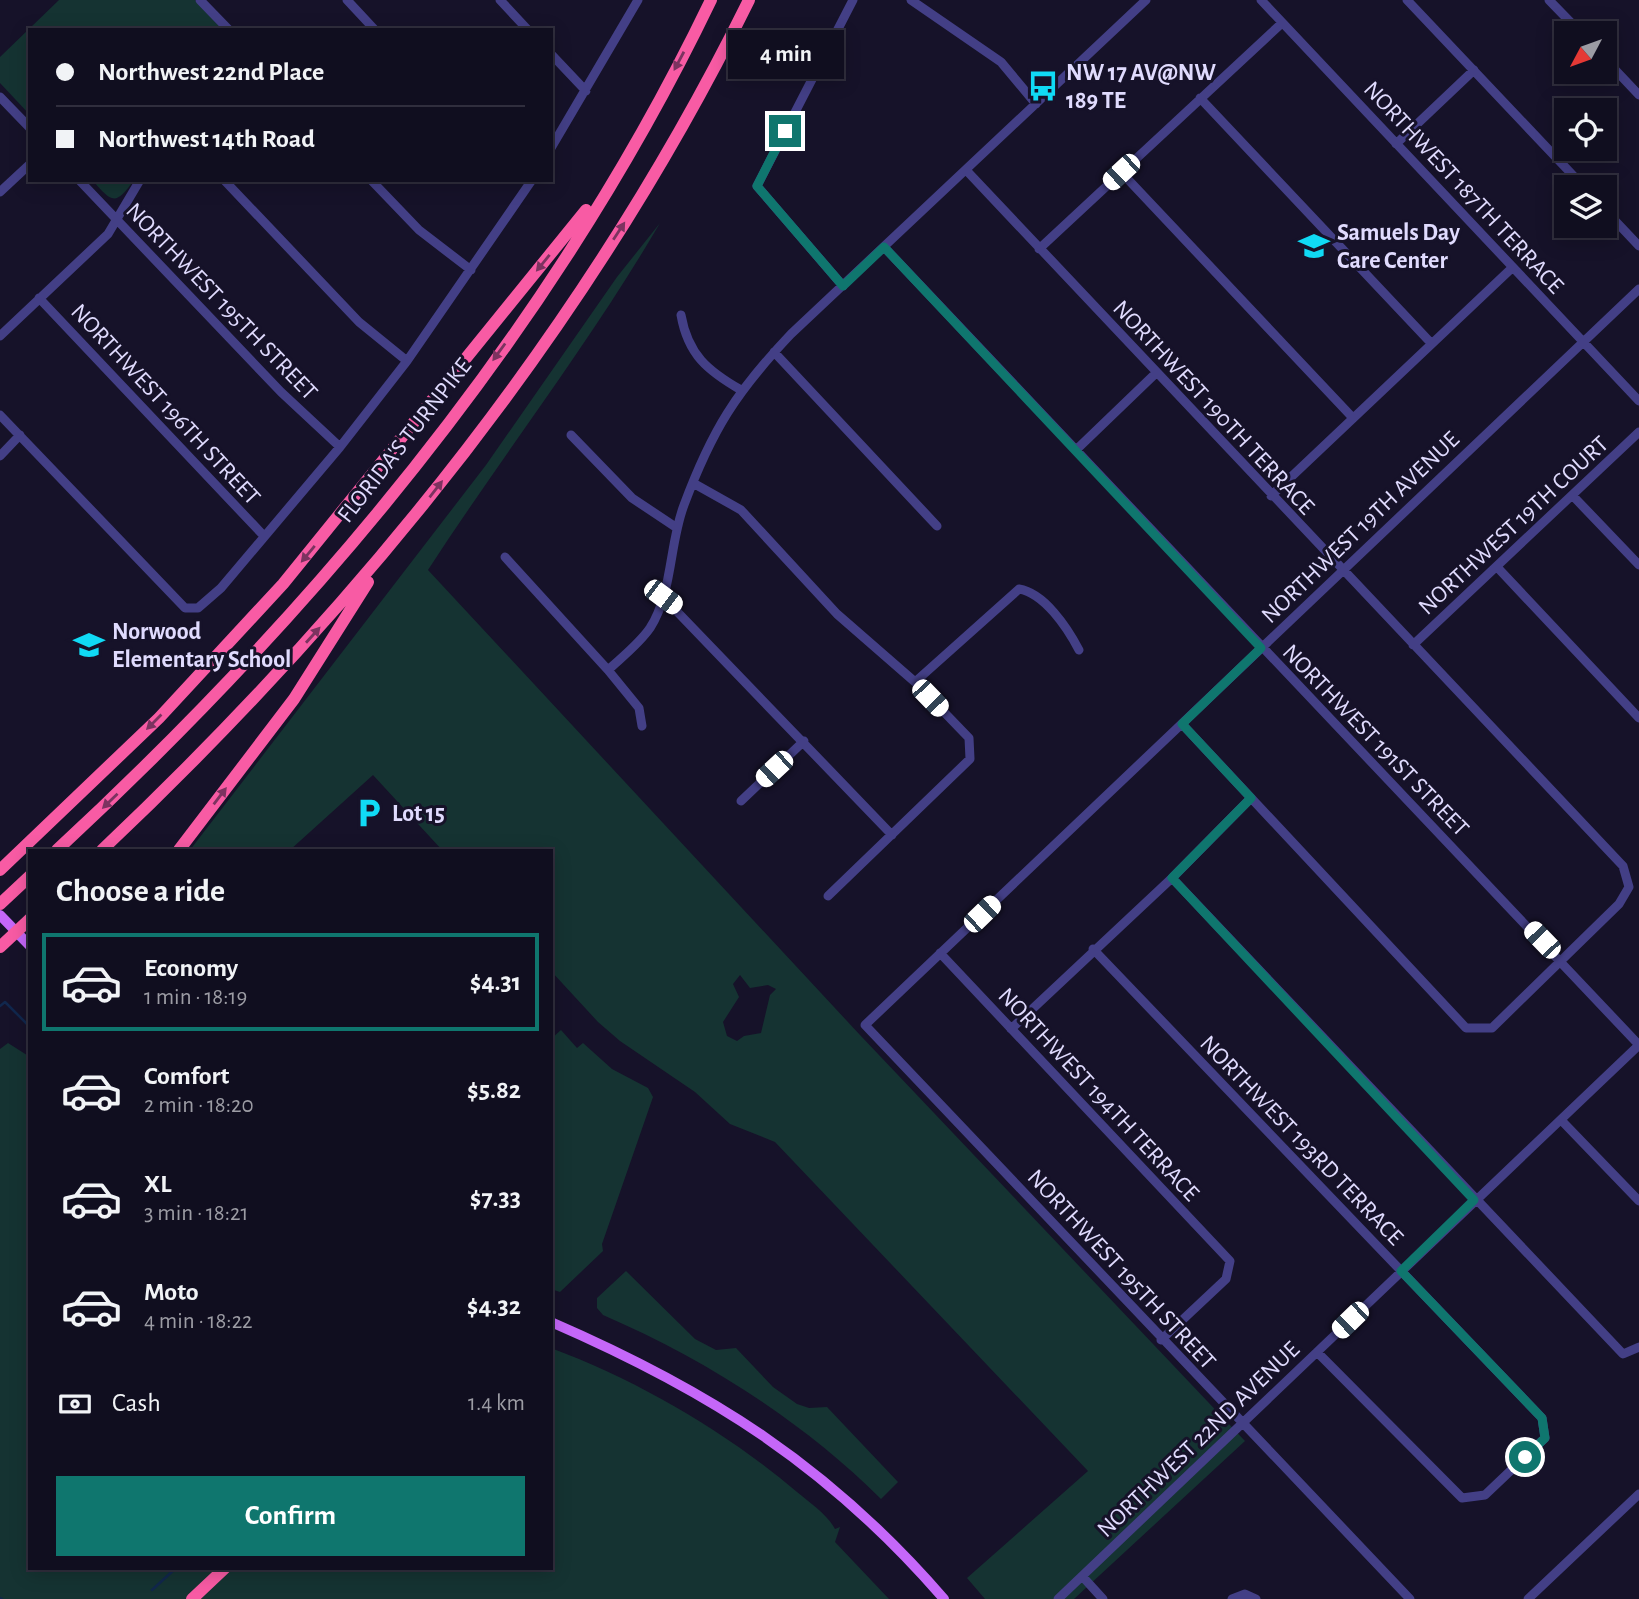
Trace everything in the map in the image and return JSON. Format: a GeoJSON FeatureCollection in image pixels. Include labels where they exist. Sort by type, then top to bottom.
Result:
{"type":"FeatureCollection","features":[{"type":"Feature","properties":{"kind":"highway","name":"FLORIDA'S TURNPIKE"},"geometry":{"type":"LineString","coordinates":[[58,849],[206,705],[352,542],[500,350],[617,172],[711,0]]}},
{"type":"Feature","properties":{"kind":"highway"},"geometry":{"type":"LineString","coordinates":[[104,849],[233,721],[393,542],[504,399],[599,261],[696,103],[749,0]]}},
{"type":"Feature","properties":{"kind":"highway"},"geometry":{"type":"LineString","coordinates":[[2,867],[159,718],[275,593],[617,172]]}},
{"type":"Feature","properties":{"kind":"highway"},"geometry":{"type":"LineString","coordinates":[[180,849],[294,699],[393,542]]}},
{"type":"Feature","properties":{"kind":"highway"},"geometry":{"type":"LineString","coordinates":[[0,904],[26,880]]}},
{"type":"Feature","properties":{"kind":"highway"},"geometry":{"type":"LineString","coordinates":[[0,947],[28,921]]}},
{"type":"Feature","properties":{"kind":"highway"},"geometry":{"type":"LineString","coordinates":[[192,1599],[223,1570]]}},
{"type":"Feature","properties":{"kind":"main road"},"geometry":{"type":"LineString","coordinates":[[0,915],[28,944]]}},
{"type":"Feature","properties":{"kind":"main road"},"geometry":{"type":"LineString","coordinates":[[553,1323],[674,1379],[743,1421],[813,1470],[875,1525],[944,1599]]}},
{"type":"Feature","properties":{"kind":"street"},"geometry":{"type":"LineString","coordinates":[[200,0],[227,28]]}},
{"type":"Feature","properties":{"kind":"street"},"geometry":{"type":"LineString","coordinates":[[347,0],[374,28]]}},
{"type":"Feature","properties":{"kind":"street"},"geometry":{"type":"LineString","coordinates":[[500,0],[526,28]]}},
{"type":"Feature","properties":{"kind":"street"},"geometry":{"type":"LineString","coordinates":[[553,145],[638,0]]}},
{"type":"Feature","properties":{"kind":"street"},"geometry":{"type":"LineString","coordinates":[[843,286],[757,186],[853,0]]}},
{"type":"Feature","properties":{"kind":"street"},"geometry":{"type":"LineString","coordinates":[[911,0],[1001,62],[1036,104]]}},
{"type":"Feature","properties":{"kind":"street"},"geometry":{"type":"LineString","coordinates":[[608,670],[650,627],[663,597],[677,528],[704,453],[741,390],[774,352],[1146,0]]}},
{"type":"Feature","properties":{"kind":"street","name":"NORTHWEST 187TH TERRACE"},"geometry":{"type":"LineString","coordinates":[[1261,0],[1639,401]]}},
{"type":"Feature","properties":{"kind":"street"},"geometry":{"type":"LineString","coordinates":[[1407,0],[1573,175]]}},
{"type":"Feature","properties":{"kind":"street"},"geometry":{"type":"LineString","coordinates":[[1549,0],[1569,21]]}},
{"type":"Feature","properties":{"kind":"street"},"geometry":{"type":"LineString","coordinates":[[1039,249],[1282,23]]}},
{"type":"Feature","properties":{"kind":"street"},"geometry":{"type":"LineString","coordinates":[[553,56],[586,91]]}},
{"type":"Feature","properties":{"kind":"street"},"geometry":{"type":"LineString","coordinates":[[1396,144],[1474,70]]}},
{"type":"Feature","properties":{"kind":"street"},"geometry":{"type":"LineString","coordinates":[[1617,72],[1639,95]]}},
{"type":"Feature","properties":{"kind":"street"},"geometry":{"type":"LineString","coordinates":[[0,97],[28,126]]}},
{"type":"Feature","properties":{"kind":"street"},"geometry":{"type":"LineString","coordinates":[[1200,98],[1431,344]]}},
{"type":"Feature","properties":{"kind":"street"},"geometry":{"type":"LineString","coordinates":[[0,192],[28,166]]}},
{"type":"Feature","properties":{"kind":"street","name":"NORTHWEST 190TH TERRACE"},"geometry":{"type":"LineString","coordinates":[[966,170],[1155,374],[1623,866],[1629,887],[1619,904],[1561,960]]}},
{"type":"Feature","properties":{"kind":"street"},"geometry":{"type":"LineString","coordinates":[[1121,172],[1353,418]]}},
{"type":"Feature","properties":{"kind":"street","name":"NORTHWEST 195TH STREET"},"geometry":{"type":"LineString","coordinates":[[81,182],[281,392],[340,447]]}},
{"type":"Feature","properties":{"kind":"street"},"geometry":{"type":"LineString","coordinates":[[0,336],[107,234],[140,182]]}},
{"type":"Feature","properties":{"kind":"street"},"geometry":{"type":"LineString","coordinates":[[226,182],[359,322],[407,361]]}},
{"type":"Feature","properties":{"kind":"street"},"geometry":{"type":"LineString","coordinates":[[373,182],[419,230],[471,270]]}},
{"type":"Feature","properties":{"kind":"street"},"geometry":{"type":"LineString","coordinates":[[0,415],[185,608],[198,608],[220,588],[340,447],[407,361],[531,182]]}},
{"type":"Feature","properties":{"kind":"street"},"geometry":{"type":"LineString","coordinates":[[1617,223],[1639,246]]}},
{"type":"Feature","properties":{"kind":"street","name":"NORTHWEST 191ST STREET"},"geometry":{"type":"LineString","coordinates":[[884,247],[1639,1045]]}},
{"type":"Feature","properties":{"kind":"street"},"geometry":{"type":"LineString","coordinates":[[1271,496],[1513,267]]}},
{"type":"Feature","properties":{"kind":"street","name":"NORTHWEST 19TH AVENUE"},"geometry":{"type":"LineString","coordinates":[[865,1025],[1639,289]]}},
{"type":"Feature","properties":{"kind":"street","name":"NORTHWEST 196TH STREET"},"geometry":{"type":"LineString","coordinates":[[39,298],[264,536]]}},
{"type":"Feature","properties":{"kind":"street"},"geometry":{"type":"LineString","coordinates":[[681,315],[687,337],[696,355],[711,373],[741,390]]}},
{"type":"Feature","properties":{"kind":"street"},"geometry":{"type":"LineString","coordinates":[[774,352],[937,526]]}},
{"type":"Feature","properties":{"kind":"street"},"geometry":{"type":"LineString","coordinates":[[1076,450],[1155,374]]}},
{"type":"Feature","properties":{"kind":"street","name":"NORTHWEST 19TH COURT"},"geometry":{"type":"LineString","coordinates":[[1413,645],[1639,432]]}},
{"type":"Feature","properties":{"kind":"street"},"geometry":{"type":"LineString","coordinates":[[0,456],[20,435]]}},
{"type":"Feature","properties":{"kind":"street"},"geometry":{"type":"LineString","coordinates":[[571,435],[632,498],[677,528]]}},
{"type":"Feature","properties":{"kind":"street"},"geometry":{"type":"LineString","coordinates":[[693,483],[741,510],[837,614],[915,682],[969,738],[970,759],[828,896]]}},
{"type":"Feature","properties":{"kind":"street"},"geometry":{"type":"LineString","coordinates":[[1573,496],[1639,565]]}},
{"type":"Feature","properties":{"kind":"street"},"geometry":{"type":"LineString","coordinates":[[505,557],[639,708],[642,726]]}},
{"type":"Feature","properties":{"kind":"street"},"geometry":{"type":"LineString","coordinates":[[1497,567],[1639,718]]}},
{"type":"Feature","properties":{"kind":"street"},"geometry":{"type":"LineString","coordinates":[[915,682],[1018,589],[1032,591],[1079,650]]}},
{"type":"Feature","properties":{"kind":"street"},"geometry":{"type":"LineString","coordinates":[[663,597],[892,835]]}},
{"type":"Feature","properties":{"kind":"street"},"geometry":{"type":"LineString","coordinates":[[1182,724],[1466,1028],[1492,1028],[1561,960]]}},
{"type":"Feature","properties":{"kind":"street"},"geometry":{"type":"LineString","coordinates":[[741,801],[804,741]]}},
{"type":"Feature","properties":{"kind":"street"},"geometry":{"type":"LineString","coordinates":[[1011,1029],[1093,949],[1172,878],[1251,798]]}},
{"type":"Feature","properties":{"kind":"street"},"geometry":{"type":"LineString","coordinates":[[1172,878],[1474,1200],[1623,1354],[1639,1347]]}},
{"type":"Feature","properties":{"kind":"street","name":"NORTHWEST 193RD TERRACE"},"geometry":{"type":"LineString","coordinates":[[1093,949],[1542,1418],[1545,1438],[1485,1495],[1462,1498],[1317,1352]]}},
{"type":"Feature","properties":{"kind":"street","name":"NORTHWEST 194TH TERRACE"},"geometry":{"type":"LineString","coordinates":[[940,953],[1230,1261],[1226,1279],[1161,1340]]}},
{"type":"Feature","properties":{"kind":"street","name":"NORTHWEST 195TH STREET"},"geometry":{"type":"LineString","coordinates":[[865,1025],[1161,1340],[1410,1599]]}},
{"type":"Feature","properties":{"kind":"street","name":"NORTHWEST 22ND AVENUE"},"geometry":{"type":"LineString","coordinates":[[1058,1599],[1639,1045]]}},
{"type":"Feature","properties":{"kind":"street"},"geometry":{"type":"LineString","coordinates":[[1561,1120],[1639,1201]]}},
{"type":"Feature","properties":{"kind":"street"},"geometry":{"type":"LineString","coordinates":[[1528,1599],[1639,1494]]}},
{"type":"Feature","properties":{"kind":"street"},"geometry":{"type":"LineString","coordinates":[[1082,1576],[1103,1599]]}},
{"type":"Feature","properties":{"kind":"street"},"geometry":{"type":"LineString","coordinates":[[1232,1599],[1245,1594],[1256,1599]]}},
{"type":"Feature","properties":{"kind":"green space"},"geometry":{"type":"Polygon","coordinates":[[[59,0],[195,0],[221,28],[30,28],[59,0]]]}},
{"type":"Feature","properties":{"kind":"green space"},"geometry":{"type":"Polygon","coordinates":[[[28,30],[28,113],[0,83],[0,57],[28,30]]]}},
{"type":"Feature","properties":{"kind":"green space"},"geometry":{"type":"Polygon","coordinates":[[[94,182],[132,182],[118,198],[104,193],[94,182]]]}},
{"type":"Feature","properties":{"kind":"green space"},"geometry":{"type":"Polygon","coordinates":[[[660,223],[576,355],[428,570],[860,1035],[1245,1441],[1074,1599],[985,1599],[967,1578],[1088,1471],[775,1142],[730,1124],[695,1092],[620,1041],[598,1022],[553,973],[553,849],[441,849],[373,775],[291,849],[191,849],[486,465],[617,277],[660,223]],[[740,975],[733,984],[739,997],[723,1022],[727,1036],[737,1041],[744,1036],[761,1033],[770,995],[776,989],[768,985],[750,988],[740,975]]]}},
{"type":"Feature","properties":{"kind":"green space"},"geometry":{"type":"Polygon","coordinates":[[[561,1030],[577,1048],[583,1043],[612,1069],[648,1088],[653,1097],[602,1244],[603,1251],[560,1292],[553,1290],[553,1037],[561,1030]]]}},
{"type":"Feature","properties":{"kind":"green space"},"geometry":{"type":"Polygon","coordinates":[[[8,1043],[28,1056],[28,1570],[553,1570],[553,1349],[649,1392],[741,1448],[818,1509],[835,1529],[840,1527],[835,1542],[889,1599],[0,1599],[0,1049],[8,1043]]]}},
{"type":"Feature","properties":{"kind":"green space"},"geometry":{"type":"Polygon","coordinates":[[[626,1271],[695,1339],[716,1350],[736,1348],[773,1387],[797,1404],[809,1408],[827,1407],[898,1482],[881,1499],[819,1443],[750,1394],[678,1351],[603,1315],[597,1308],[597,1298],[626,1271]]]}},
{"type":"Feature","properties":{"kind":"waterway"},"geometry":{"type":"LineString","coordinates":[[0,1006],[5,1002],[28,1025]]}},
{"type":"Feature","properties":{"kind":"waterway"},"geometry":{"type":"LineString","coordinates":[[152,1590],[174,1570]]}},
{"type":"Feature","properties":{"kind":"place","name":"NW 17 AV@NW 189 TE"},"geometry":{"type":"Point","coordinates":[1043,86]}},
{"type":"Feature","properties":{"kind":"place","name":"Samuels Day Care Center"},"geometry":{"type":"Point","coordinates":[1314,246]}},
{"type":"Feature","properties":{"kind":"place","name":"Norwood Elementary School"},"geometry":{"type":"Point","coordinates":[89,645]}},
{"type":"Feature","properties":{"kind":"place","name":"Lot 15"},"geometry":{"type":"Point","coordinates":[369,813]}},
{"type":"Feature","properties":{"kind":"route"},"geometry":{"type":"LineString","coordinates":[[785,131],[757,186],[843,286],[884,247],[1261,648],[1182,724],[1251,798],[1172,878],[1474,1200],[1401,1271],[1542,1418],[1545,1438],[1525,1457]]}}]}
